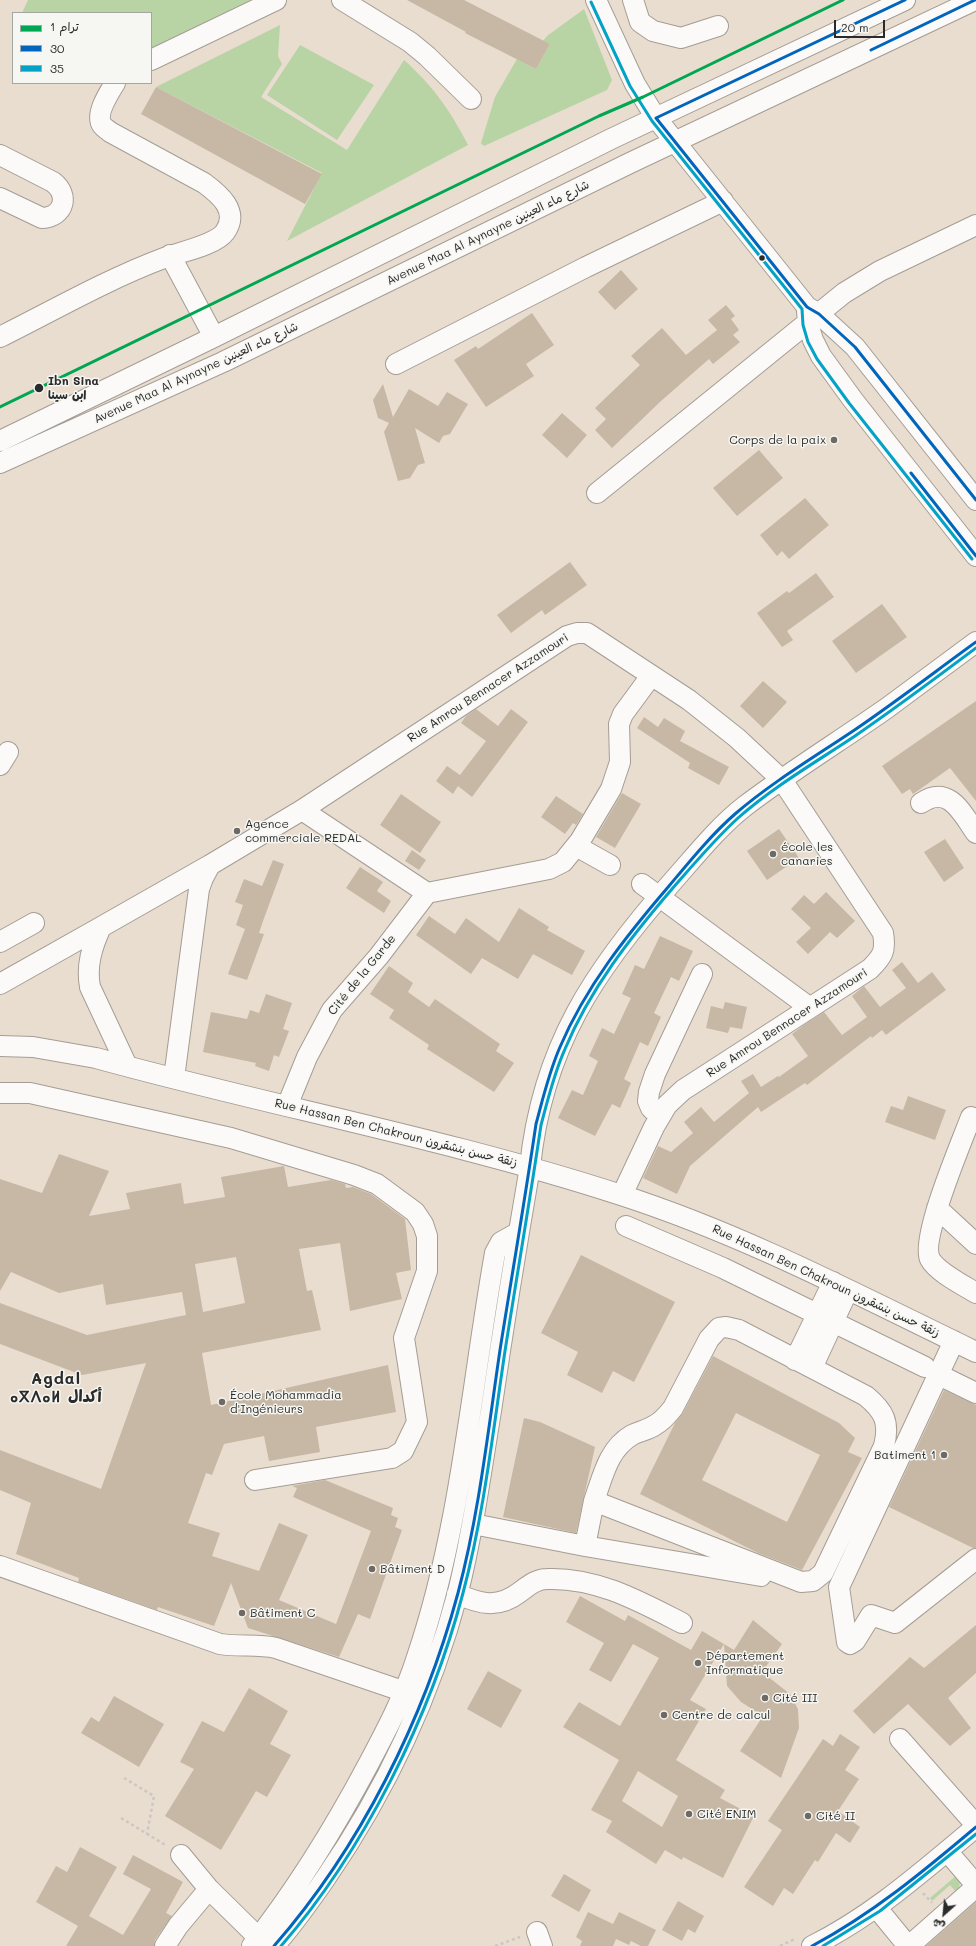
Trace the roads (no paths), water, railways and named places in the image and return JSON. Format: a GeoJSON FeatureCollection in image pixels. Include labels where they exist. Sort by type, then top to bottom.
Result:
{"type":"FeatureCollection","features":[{"type":"Feature","properties":{"kind":"street"},"geometry":{"type":"LineString","coordinates":[[152,60],[276,0]]}},
{"type":"Feature","properties":{"kind":"street"},"geometry":{"type":"LineString","coordinates":[[342,0],[410,42],[427,56],[471,99]]}},
{"type":"Feature","properties":{"kind":"street"},"geometry":{"type":"LineString","coordinates":[[596,0],[635,84],[656,118],[723,201],[811,315],[855,347],[976,500]]}},
{"type":"Feature","properties":{"kind":"street"},"geometry":{"type":"LineString","coordinates":[[633,0],[640,22],[653,31],[681,38],[718,26]]}},
{"type":"Feature","properties":{"kind":"street","name":"Avenue Maa Al Aynayne شارع ماء العينين"},"geometry":{"type":"LineString","coordinates":[[0,441],[214,337],[656,118],[905,0]]}},
{"type":"Feature","properties":{"kind":"street","name":"Avenue Maa Al Aynayne شارع ماء العينين"},"geometry":{"type":"LineString","coordinates":[[0,463],[223,362],[675,142],[975,0]]}},
{"type":"Feature","properties":{"kind":"street"},"geometry":{"type":"LineString","coordinates":[[615,40],[640,22]]}},
{"type":"Feature","properties":{"kind":"street"},"geometry":{"type":"LineString","coordinates":[[0,337],[142,266],[212,241],[224,233],[230,222],[230,212],[225,201],[217,192],[204,183],[110,132],[102,125],[100,118],[102,110],[115,84]]}},
{"type":"Feature","properties":{"kind":"street"},"geometry":{"type":"LineString","coordinates":[[0,155],[54,182],[59,186],[64,198],[60,211],[55,215],[42,218],[0,198]]}},
{"type":"Feature","properties":{"kind":"street"},"geometry":{"type":"LineString","coordinates":[[396,364],[579,271],[723,201]]}},
{"type":"Feature","properties":{"kind":"street"},"geometry":{"type":"LineString","coordinates":[[597,493],[811,315],[880,271],[976,225]]}},
{"type":"Feature","properties":{"kind":"street"},"geometry":{"type":"LineString","coordinates":[[170,255],[214,337]]}},
{"type":"Feature","properties":{"kind":"street"},"geometry":{"type":"LineString","coordinates":[[811,315],[813,340],[821,356],[853,400],[976,556]]}},
{"type":"Feature","properties":{"kind":"street","name":"Rue Amrou Bennacer Azzamouri"},"geometry":{"type":"LineString","coordinates":[[0,984],[210,865],[302,810],[572,634],[577,632],[587,633],[695,704],[737,738],[782,780],[883,932],[885,946],[881,958],[870,969],[809,1007],[683,1090],[667,1105],[622,1195]]}},
{"type":"Feature","properties":{"kind":"street"},"geometry":{"type":"LineString","coordinates":[[181,1855],[209,1889],[263,1944],[309,1901],[345,1850],[388,1773],[414,1695],[441,1650],[457,1594],[473,1524],[530,1167],[533,1135],[540,1103],[561,1041],[576,1012],[593,984],[627,937],[659,897],[720,830],[744,807],[887,707],[976,642]]}},
{"type":"Feature","properties":{"kind":"street"},"geometry":{"type":"LineString","coordinates":[[302,810],[427,893],[549,869],[564,862],[576,846],[611,789],[617,775],[620,762],[619,724],[623,714],[651,676]]}},
{"type":"Feature","properties":{"kind":"street"},"geometry":{"type":"LineString","coordinates":[[921,802],[930,796],[947,798],[958,806],[976,833]]}},
{"type":"Feature","properties":{"kind":"street"},"geometry":{"type":"LineString","coordinates":[[576,846],[610,864]]}},
{"type":"Feature","properties":{"kind":"street"},"geometry":{"type":"LineString","coordinates":[[174,1078],[199,889],[210,865]]}},
{"type":"Feature","properties":{"kind":"street"},"geometry":{"type":"LineString","coordinates":[[642,884],[809,1007]]}},
{"type":"Feature","properties":{"kind":"street","name":"Cité de la Garde"},"geometry":{"type":"LineString","coordinates":[[287,1106],[307,1057],[332,1010],[379,956],[427,893]]}},
{"type":"Feature","properties":{"kind":"street"},"geometry":{"type":"LineString","coordinates":[[0,942],[34,923]]}},
{"type":"Feature","properties":{"kind":"street"},"geometry":{"type":"LineString","coordinates":[[101,927],[92,947],[88,974],[95,999],[127,1066]]}},
{"type":"Feature","properties":{"kind":"street"},"geometry":{"type":"LineString","coordinates":[[660,1117],[651,1108],[648,1101],[649,1092],[655,1074],[702,974]]}},
{"type":"Feature","properties":{"kind":"street","name":"Rue Hassan Ben Chakroun زنقة حسن بنشقرون"},"geometry":{"type":"LineString","coordinates":[[0,1046],[33,1047],[65,1052],[127,1066],[530,1167],[622,1195],[666,1210],[754,1245],[976,1352]]}},
{"type":"Feature","properties":{"kind":"street"},"geometry":{"type":"LineString","coordinates":[[0,1093],[30,1093],[231,1138],[354,1175],[377,1184],[415,1212],[423,1224],[427,1236],[427,1271],[404,1338],[417,1422],[402,1451],[392,1458],[255,1480]]}},
{"type":"Feature","properties":{"kind":"street"},"geometry":{"type":"LineString","coordinates":[[971,1117],[937,1208],[928,1249],[930,1259],[952,1279],[976,1293]]}},
{"type":"Feature","properties":{"kind":"street"},"geometry":{"type":"LineString","coordinates":[[937,1208],[976,1244]]}},
{"type":"Feature","properties":{"kind":"street"},"geometry":{"type":"LineString","coordinates":[[654,1238],[666,1210]]}},
{"type":"Feature","properties":{"kind":"street"},"geometry":{"type":"LineString","coordinates":[[626,1226],[723,1268],[976,1393]]}},
{"type":"Feature","properties":{"kind":"street"},"geometry":{"type":"LineString","coordinates":[[414,1695],[418,1656],[431,1609],[454,1512],[495,1253],[501,1242],[519,1232]]}},
{"type":"Feature","properties":{"kind":"street"},"geometry":{"type":"LineString","coordinates":[[803,1364],[840,1286]]}},
{"type":"Feature","properties":{"kind":"street"},"geometry":{"type":"LineString","coordinates":[[473,1524],[585,1546],[801,1582],[813,1581],[823,1573],[884,1446],[887,1434],[885,1418],[880,1408],[866,1396],[733,1328],[720,1328],[713,1333],[706,1343],[670,1413],[655,1426],[633,1435],[620,1444],[614,1451],[594,1501],[585,1546]]}},
{"type":"Feature","properties":{"kind":"street"},"geometry":{"type":"LineString","coordinates":[[954,1341],[931,1371],[839,1587],[847,1642],[850,1644],[855,1641],[871,1615],[895,1623],[976,1559]]}},
{"type":"Feature","properties":{"kind":"street"},"geometry":{"type":"LineString","coordinates":[[594,1501],[801,1582]]}},
{"type":"Feature","properties":{"kind":"street"},"geometry":{"type":"LineString","coordinates":[[0,1566],[220,1644],[232,1646],[260,1645],[276,1648],[414,1695]]}},
{"type":"Feature","properties":{"kind":"street"},"geometry":{"type":"LineString","coordinates":[[457,1594],[486,1604],[510,1599],[538,1580],[547,1579],[589,1582],[628,1596],[682,1623]]}},
{"type":"Feature","properties":{"kind":"street"},"geometry":{"type":"LineString","coordinates":[[812,1946],[836,1934],[876,1907],[976,1826],[900,1739]]}},
{"type":"Feature","properties":{"kind":"street"},"geometry":{"type":"LineString","coordinates":[[876,1907],[908,1946],[976,1886],[947,1851]]}},
{"type":"Feature","properties":{"kind":"street"},"geometry":{"type":"LineString","coordinates":[[165,1946],[178,1926],[209,1889]]}},
{"type":"Feature","properties":{"kind":"tram line","name":"1"},"geometry":{"type":"LineString","coordinates":[[0,407],[599,116],[643,97],[843,0]]}},
{"type":"Feature","properties":{"kind":"place","name":"Ibn Sina ابن سينا"},"geometry":{"type":"Point","coordinates":[39,388]}},
{"type":"Feature","properties":{"kind":"place","name":"Corps de la paix"},"geometry":{"type":"Point","coordinates":[834,440]}},
{"type":"Feature","properties":{"kind":"place","name":"Agence commerciale REDAL"},"geometry":{"type":"Point","coordinates":[237,831]}},
{"type":"Feature","properties":{"kind":"place","name":"école les canaries"},"geometry":{"type":"Point","coordinates":[773,854]}},
{"type":"Feature","properties":{"kind":"place","name":"École Mohammadia d'Ingénieurs"},"geometry":{"type":"Point","coordinates":[222,1402]}},
{"type":"Feature","properties":{"kind":"place","name":"Batiment 1"},"geometry":{"type":"Point","coordinates":[944,1455]}},
{"type":"Feature","properties":{"kind":"place","name":"Bâtiment D"},"geometry":{"type":"Point","coordinates":[372,1569]}},
{"type":"Feature","properties":{"kind":"place","name":"Bâtiment C"},"geometry":{"type":"Point","coordinates":[242,1613]}},
{"type":"Feature","properties":{"kind":"place","name":"Département Informatique"},"geometry":{"type":"Point","coordinates":[698,1663]}},
{"type":"Feature","properties":{"kind":"place","name":"Cité III"},"geometry":{"type":"Point","coordinates":[765,1698]}},
{"type":"Feature","properties":{"kind":"place","name":"Centre de calcul"},"geometry":{"type":"Point","coordinates":[664,1715]}},
{"type":"Feature","properties":{"kind":"place","name":"Cité ENIM"},"geometry":{"type":"Point","coordinates":[689,1814]}},
{"type":"Feature","properties":{"kind":"place","name":"Cité II"},"geometry":{"type":"Point","coordinates":[808,1816]}},
{"type":"Feature","properties":{"kind":"district","name":"Agdal ⴰⴳⴷⴰⵍ أكدال"},"geometry":{"type":"Point","coordinates":[56,1388]}}]}
